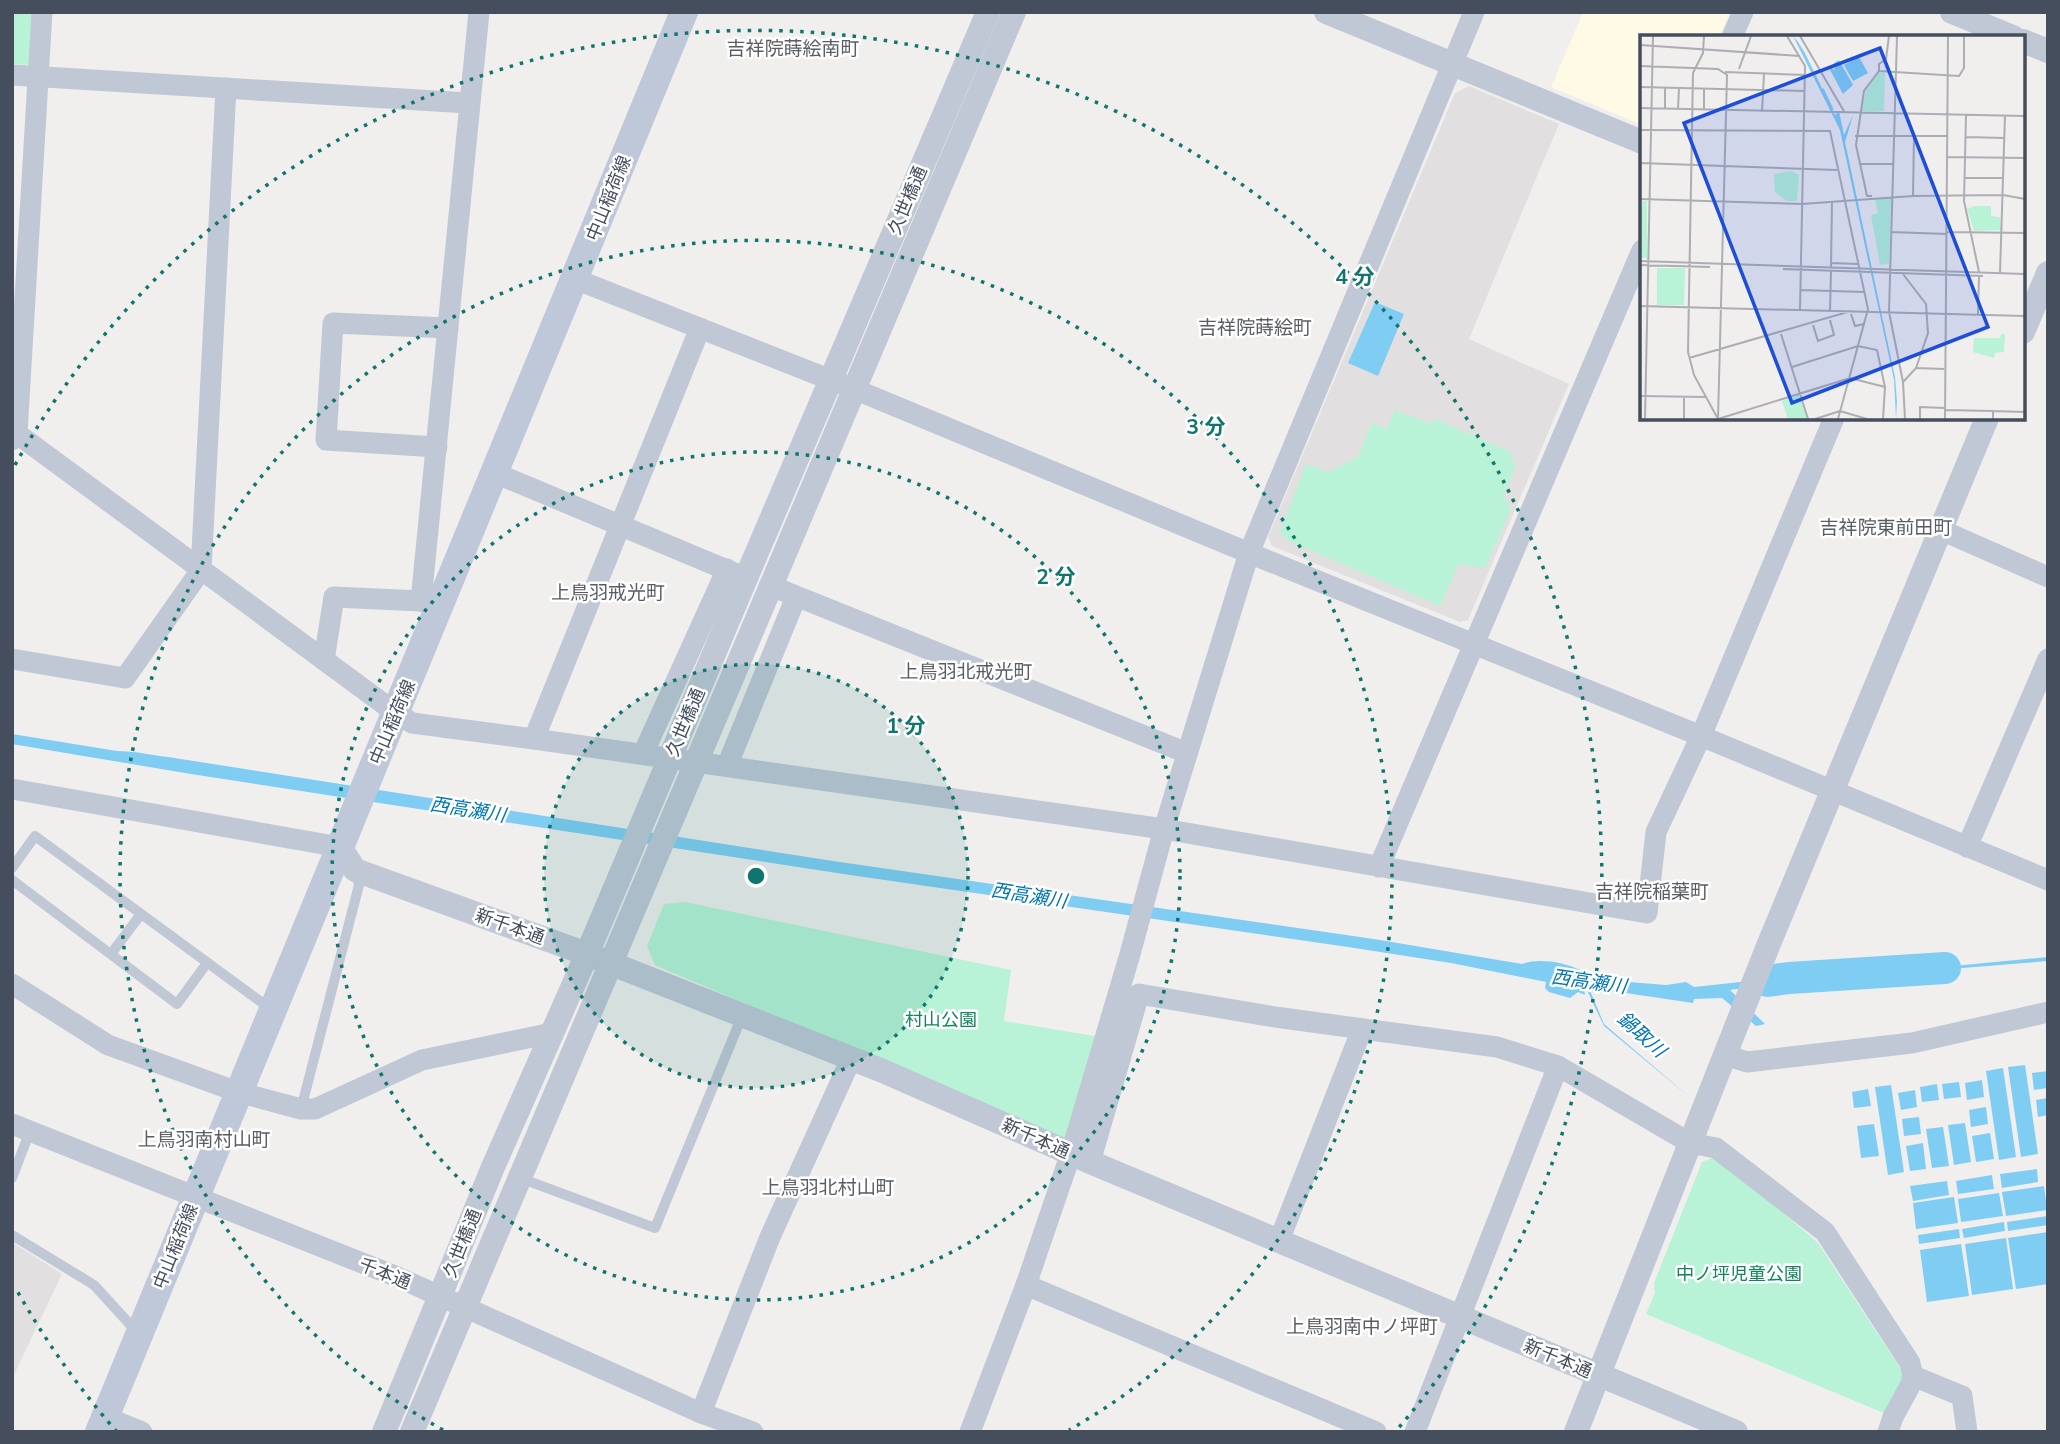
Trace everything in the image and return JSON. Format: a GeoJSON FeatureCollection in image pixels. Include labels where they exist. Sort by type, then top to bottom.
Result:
{"type":"FeatureCollection","features":[{"type":"Feature","properties":{"kind":"main road","name":"中山稲荷線"},"geometry":{"type":"LineString","coordinates":[[102,1424],[272,1010],[346,851],[381,748],[396,713],[430,604],[495,473],[684,12]]}},
{"type":"Feature","properties":{"kind":"street"},"geometry":{"type":"LineString","coordinates":[[42,12],[14,435],[412,723],[1164,829],[1647,913],[1657,832],[1701,736],[1834,420]]}},
{"type":"Feature","properties":{"kind":"street"},"geometry":{"type":"LineString","coordinates":[[324,660],[334,597],[430,604],[437,447],[468,103],[479,12]]}},
{"type":"Feature","properties":{"kind":"street","name":"久世橋通"},"geometry":{"type":"LineString","coordinates":[[384,1432],[493,1167],[587,954],[737,574],[831,379],[988,12]]}},
{"type":"Feature","properties":{"kind":"street","name":"久世橋通"},"geometry":{"type":"LineString","coordinates":[[412,1432],[1014,12]]}},
{"type":"Feature","properties":{"kind":"street"},"geometry":{"type":"LineString","coordinates":[[1326,12],[1640,141]]}},
{"type":"Feature","properties":{"kind":"street"},"geometry":{"type":"LineString","coordinates":[[1081,1157],[1130,954],[1164,829],[1249,553],[1474,12]]}},
{"type":"Feature","properties":{"kind":"street"},"geometry":{"type":"LineString","coordinates":[[1733,35],[1743,12]]}},
{"type":"Feature","properties":{"kind":"street"},"geometry":{"type":"LineString","coordinates":[[1952,12],[1997,28]]}},
{"type":"Feature","properties":{"kind":"street"},"geometry":{"type":"LineString","coordinates":[[2025,42],[2048,51]]}},
{"type":"Feature","properties":{"kind":"street"},"geometry":{"type":"LineString","coordinates":[[12,75],[468,103]]}},
{"type":"Feature","properties":{"kind":"street"},"geometry":{"type":"LineString","coordinates":[[12,659],[125,678],[201,569],[226,89]]}},
{"type":"Feature","properties":{"kind":"street"},"geometry":{"type":"LineString","coordinates":[[1379,866],[1640,255]]}},
{"type":"Feature","properties":{"kind":"street"},"geometry":{"type":"LineString","coordinates":[[2025,328],[2048,273]]}},
{"type":"Feature","properties":{"kind":"street"},"geometry":{"type":"LineString","coordinates":[[575,279],[854,388],[2048,880]]}},
{"type":"Feature","properties":{"kind":"street"},"geometry":{"type":"LineString","coordinates":[[437,447],[326,440],[333,323],[449,328]]}},
{"type":"Feature","properties":{"kind":"street"},"geometry":{"type":"LineString","coordinates":[[534,739],[700,328]]}},
{"type":"Feature","properties":{"kind":"street"},"geometry":{"type":"LineString","coordinates":[[1576,1432],[1768,946],[1986,420]]}},
{"type":"Feature","properties":{"kind":"street"},"geometry":{"type":"LineString","coordinates":[[495,473],[737,574],[643,754]]}},
{"type":"Feature","properties":{"kind":"street"},"geometry":{"type":"LineString","coordinates":[[1941,530],[2048,577]]}},
{"type":"Feature","properties":{"kind":"street"},"geometry":{"type":"LineString","coordinates":[[771,586],[1187,753]]}},
{"type":"Feature","properties":{"kind":"street"},"geometry":{"type":"LineString","coordinates":[[727,766],[796,597]]}},
{"type":"Feature","properties":{"kind":"street"},"geometry":{"type":"LineString","coordinates":[[1967,847],[2048,659]]}},
{"type":"Feature","properties":{"kind":"street"},"geometry":{"type":"LineString","coordinates":[[12,789],[346,851]]}},
{"type":"Feature","properties":{"kind":"street","name":"新千本通"},"geometry":{"type":"LineString","coordinates":[[346,851],[587,954],[851,1059],[1736,1432]]}},
{"type":"Feature","properties":{"kind":"street"},"geometry":{"type":"LineString","coordinates":[[12,984],[108,1045],[238,1092],[301,1109],[315,1109],[422,1060],[552,1033]]}},
{"type":"Feature","properties":{"kind":"street"},"geometry":{"type":"LineString","coordinates":[[970,1432],[1026,1285],[1081,1157],[1139,994],[1275,1017],[1497,1047],[1558,1066],[1693,1134],[1716,1148],[1825,1233],[1910,1363],[1913,1376],[1911,1384],[1888,1432]]}},
{"type":"Feature","properties":{"kind":"street"},"geometry":{"type":"LineString","coordinates":[[1725,1055],[1746,1062],[1912,1043],[2048,1013]]}},
{"type":"Feature","properties":{"kind":"street"},"geometry":{"type":"LineString","coordinates":[[1279,1241],[1362,1029]]}},
{"type":"Feature","properties":{"kind":"street"},"geometry":{"type":"LineString","coordinates":[[706,1420],[770,1237],[851,1059]]}},
{"type":"Feature","properties":{"kind":"street"},"geometry":{"type":"LineString","coordinates":[[1415,1432],[1558,1066]]}},
{"type":"Feature","properties":{"kind":"street","name":"千本通"},"geometry":{"type":"LineString","coordinates":[[21,1127],[440,1296],[706,1420],[753,1432]]}},
{"type":"Feature","properties":{"kind":"street"},"geometry":{"type":"LineString","coordinates":[[1026,1285],[1376,1432]]}},
{"type":"Feature","properties":{"kind":"street"},"geometry":{"type":"LineString","coordinates":[[1913,1376],[1962,1396],[1967,1432]]}},
{"type":"Feature","properties":{"kind":"street"},"geometry":{"type":"LineString","coordinates":[[102,1424],[142,1432]]}},
{"type":"Feature","properties":{"kind":"lane"},"geometry":{"type":"LineString","coordinates":[[12,868],[35,836],[272,1010]]}},
{"type":"Feature","properties":{"kind":"lane"},"geometry":{"type":"LineString","coordinates":[[301,1109],[359,885],[346,851]]}},
{"type":"Feature","properties":{"kind":"lane"},"geometry":{"type":"LineString","coordinates":[[12,880],[177,1004],[208,963]]}},
{"type":"Feature","properties":{"kind":"lane"},"geometry":{"type":"LineString","coordinates":[[111,954],[141,914]]}},
{"type":"Feature","properties":{"kind":"lane"},"geometry":{"type":"LineString","coordinates":[[520,1178],[655,1228],[742,1016]]}},
{"type":"Feature","properties":{"kind":"lane"},"geometry":{"type":"LineString","coordinates":[[12,1178],[21,1127]]}},
{"type":"Feature","properties":{"kind":"lane"},"geometry":{"type":"LineString","coordinates":[[12,1235],[94,1284],[139,1334]]}},
{"type":"Feature","properties":{"kind":"shaded area"},"geometry":{"type":"Polygon","coordinates":[[[1583,12],[1730,12],[1720,35],[1640,35],[1640,124],[1551,87],[1583,12]]]}},
{"type":"Feature","properties":{"kind":"shaded area"},"geometry":{"type":"Polygon","coordinates":[[[1469,86],[1559,124],[1469,339],[1569,384],[1468,620],[1460,622],[1272,546],[1268,537],[1455,93],[1469,86]]]}},
{"type":"Feature","properties":{"kind":"shaded area"},"geometry":{"type":"Polygon","coordinates":[[[12,1242],[62,1274],[12,1379],[12,1242]]]}},
{"type":"Feature","properties":{"kind":"green space"},"geometry":{"type":"Polygon","coordinates":[[[12,12],[34,12],[32,65],[12,64],[12,12]]]}},
{"type":"Feature","properties":{"kind":"green space"},"geometry":{"type":"Polygon","coordinates":[[[1395,410],[1431,424],[1435,419],[1511,452],[1515,467],[1503,497],[1511,509],[1485,568],[1458,565],[1440,606],[1287,540],[1280,532],[1306,464],[1328,472],[1357,458],[1372,423],[1387,429],[1395,410]]]}},
{"type":"Feature","properties":{"kind":"green space","name":"村山公園"},"geometry":{"type":"Polygon","coordinates":[[[685,902],[1011,970],[1004,1021],[1100,1037],[1069,1143],[655,965],[647,946],[664,904],[685,902]]]}},
{"type":"Feature","properties":{"kind":"green space","name":"中ノ坪児童公園"},"geometry":{"type":"Polygon","coordinates":[[[1717,1156],[1818,1243],[1904,1374],[1904,1379],[1884,1413],[1646,1314],[1655,1293],[1654,1283],[1702,1162],[1717,1156]]]}},
{"type":"Feature","properties":{"kind":"water"},"geometry":{"type":"Polygon","coordinates":[[[1375,302],[1404,314],[1378,376],[1348,363],[1375,302]]]}},
{"type":"Feature","properties":{"kind":"water"},"geometry":{"type":"Polygon","coordinates":[[[12,734],[833,861],[1374,939],[1522,964],[1536,961],[1558,963],[1594,977],[1617,975],[1629,982],[1666,985],[1686,982],[1694,987],[1807,975],[1808,980],[2048,957],[2048,961],[1789,982],[1730,990],[1765,1024],[1756,1026],[1722,998],[1694,999],[1693,1003],[1619,992],[1595,993],[1589,988],[1604,1024],[1693,1100],[1604,1026],[1586,988],[1585,995],[1578,992],[1570,998],[1549,992],[1545,988],[1546,982],[1451,963],[850,875],[191,774],[12,744],[12,734]]]}},
{"type":"Feature","properties":{"kind":"water"},"geometry":{"type":"Polygon","coordinates":[[[2025,1065],[2038,1154],[2021,1157],[2008,1067],[2025,1065]]]}},
{"type":"Feature","properties":{"kind":"water"},"geometry":{"type":"Polygon","coordinates":[[[2003,1068],[2016,1157],[1999,1160],[1986,1071],[2003,1068]]]}},
{"type":"Feature","properties":{"kind":"water"},"geometry":{"type":"Polygon","coordinates":[[[2048,1071],[2048,1088],[2034,1090],[2032,1073],[2048,1071]]]}},
{"type":"Feature","properties":{"kind":"water"},"geometry":{"type":"Polygon","coordinates":[[[1982,1080],[1984,1097],[1967,1100],[1965,1083],[1982,1080]]]}},
{"type":"Feature","properties":{"kind":"water"},"geometry":{"type":"Polygon","coordinates":[[[1959,1082],[1961,1097],[1944,1099],[1942,1084],[1959,1082]]]}},
{"type":"Feature","properties":{"kind":"water"},"geometry":{"type":"Polygon","coordinates":[[[1937,1084],[1939,1100],[1922,1102],[1920,1087],[1937,1084]]]}},
{"type":"Feature","properties":{"kind":"water"},"geometry":{"type":"Polygon","coordinates":[[[1891,1085],[1904,1172],[1888,1175],[1875,1087],[1891,1085]]]}},
{"type":"Feature","properties":{"kind":"water"},"geometry":{"type":"Polygon","coordinates":[[[1868,1089],[1871,1106],[1854,1108],[1852,1092],[1868,1089]]]}},
{"type":"Feature","properties":{"kind":"water"},"geometry":{"type":"Polygon","coordinates":[[[1915,1090],[1917,1107],[1901,1110],[1898,1093],[1915,1090]]]}},
{"type":"Feature","properties":{"kind":"water"},"geometry":{"type":"Polygon","coordinates":[[[2048,1098],[2048,1115],[2038,1117],[2036,1100],[2048,1098]]]}},
{"type":"Feature","properties":{"kind":"water"},"geometry":{"type":"Polygon","coordinates":[[[1986,1107],[1988,1124],[1971,1127],[1969,1110],[1986,1107]]]}},
{"type":"Feature","properties":{"kind":"water"},"geometry":{"type":"Polygon","coordinates":[[[1919,1117],[1921,1134],[1904,1136],[1902,1119],[1919,1117]]]}},
{"type":"Feature","properties":{"kind":"water"},"geometry":{"type":"Polygon","coordinates":[[[1965,1123],[1971,1162],[1954,1165],[1948,1125],[1965,1123]]]}},
{"type":"Feature","properties":{"kind":"water"},"geometry":{"type":"Polygon","coordinates":[[[1874,1124],[1879,1156],[1861,1158],[1857,1126],[1874,1124]]]}},
{"type":"Feature","properties":{"kind":"water"},"geometry":{"type":"Polygon","coordinates":[[[1943,1127],[1949,1166],[1932,1168],[1926,1129],[1943,1127]]]}},
{"type":"Feature","properties":{"kind":"water"},"geometry":{"type":"Polygon","coordinates":[[[1990,1133],[1994,1159],[1976,1162],[1972,1136],[1990,1133]]]}},
{"type":"Feature","properties":{"kind":"water"},"geometry":{"type":"Polygon","coordinates":[[[1923,1143],[1926,1169],[1910,1171],[1906,1146],[1923,1143]]]}},
{"type":"Feature","properties":{"kind":"water"},"geometry":{"type":"Polygon","coordinates":[[[2037,1169],[2038,1182],[2002,1188],[2000,1174],[2037,1169]]]}},
{"type":"Feature","properties":{"kind":"water"},"geometry":{"type":"Polygon","coordinates":[[[1992,1175],[1994,1189],[1958,1194],[1956,1181],[1992,1175]]]}},
{"type":"Feature","properties":{"kind":"water"},"geometry":{"type":"Polygon","coordinates":[[[1947,1181],[1949,1195],[1913,1201],[1910,1186],[1947,1181]]]}},
{"type":"Feature","properties":{"kind":"water"},"geometry":{"type":"Polygon","coordinates":[[[2044,1186],[2047,1210],[2006,1216],[2002,1192],[2044,1186]]]}},
{"type":"Feature","properties":{"kind":"water"},"geometry":{"type":"Polygon","coordinates":[[[1999,1193],[2003,1216],[1961,1222],[1958,1199],[1999,1193]]]}},
{"type":"Feature","properties":{"kind":"water"},"geometry":{"type":"Polygon","coordinates":[[[1954,1197],[1958,1223],[1916,1229],[1913,1203],[1954,1197]]]}},
{"type":"Feature","properties":{"kind":"water"},"geometry":{"type":"Polygon","coordinates":[[[2048,1216],[2048,1225],[2008,1231],[2007,1222],[2048,1216]]]}},
{"type":"Feature","properties":{"kind":"water"},"geometry":{"type":"Polygon","coordinates":[[[2004,1222],[2005,1231],[1964,1238],[1962,1229],[2004,1222]]]}},
{"type":"Feature","properties":{"kind":"water"},"geometry":{"type":"Polygon","coordinates":[[[1959,1229],[1960,1238],[1919,1244],[1918,1235],[1959,1229]]]}},
{"type":"Feature","properties":{"kind":"water"},"geometry":{"type":"Polygon","coordinates":[[[2048,1232],[2048,1284],[2016,1289],[2008,1238],[2048,1232]]]}},
{"type":"Feature","properties":{"kind":"water"},"geometry":{"type":"Polygon","coordinates":[[[2006,1238],[2013,1289],[1972,1295],[1965,1244],[2006,1238]]]}},
{"type":"Feature","properties":{"kind":"water"},"geometry":{"type":"Polygon","coordinates":[[[1961,1244],[1969,1296],[1927,1302],[1920,1250],[1961,1244]]]}},
{"type":"Feature","properties":{"kind":"waterway","name":"西高瀬川"},"geometry":{"type":"LineString","coordinates":[[1767,981],[1945,968]]}},
{"type":"Feature","properties":{"kind":"district","name":"吉祥院蒔絵南町"},"geometry":{"type":"Point","coordinates":[793,48]}},
{"type":"Feature","properties":{"kind":"district","name":"吉祥院蒔絵町"},"geometry":{"type":"Point","coordinates":[1255,327]}},
{"type":"Feature","properties":{"kind":"district","name":"吉祥院東前田町"},"geometry":{"type":"Point","coordinates":[1886,527]}},
{"type":"Feature","properties":{"kind":"district","name":"上鳥羽戒光町"},"geometry":{"type":"Point","coordinates":[608,592]}},
{"type":"Feature","properties":{"kind":"district","name":"上鳥羽北戒光町"},"geometry":{"type":"Point","coordinates":[966,671]}},
{"type":"Feature","properties":{"kind":"district","name":"吉祥院稲葉町"},"geometry":{"type":"Point","coordinates":[1652,891]}},
{"type":"Feature","properties":{"kind":"district","name":"上鳥羽南村山町"},"geometry":{"type":"Point","coordinates":[204,1139]}},
{"type":"Feature","properties":{"kind":"district","name":"上鳥羽北村山町"},"geometry":{"type":"Point","coordinates":[828,1187]}},
{"type":"Feature","properties":{"kind":"district","name":"上鳥羽南中ノ坪町"},"geometry":{"type":"Point","coordinates":[1362,1326]}},
{"type":"Feature","properties":{"kind":"water label","name":"鍋取川"},"geometry":{"type":"Point","coordinates":[1642,1034]}}]}
